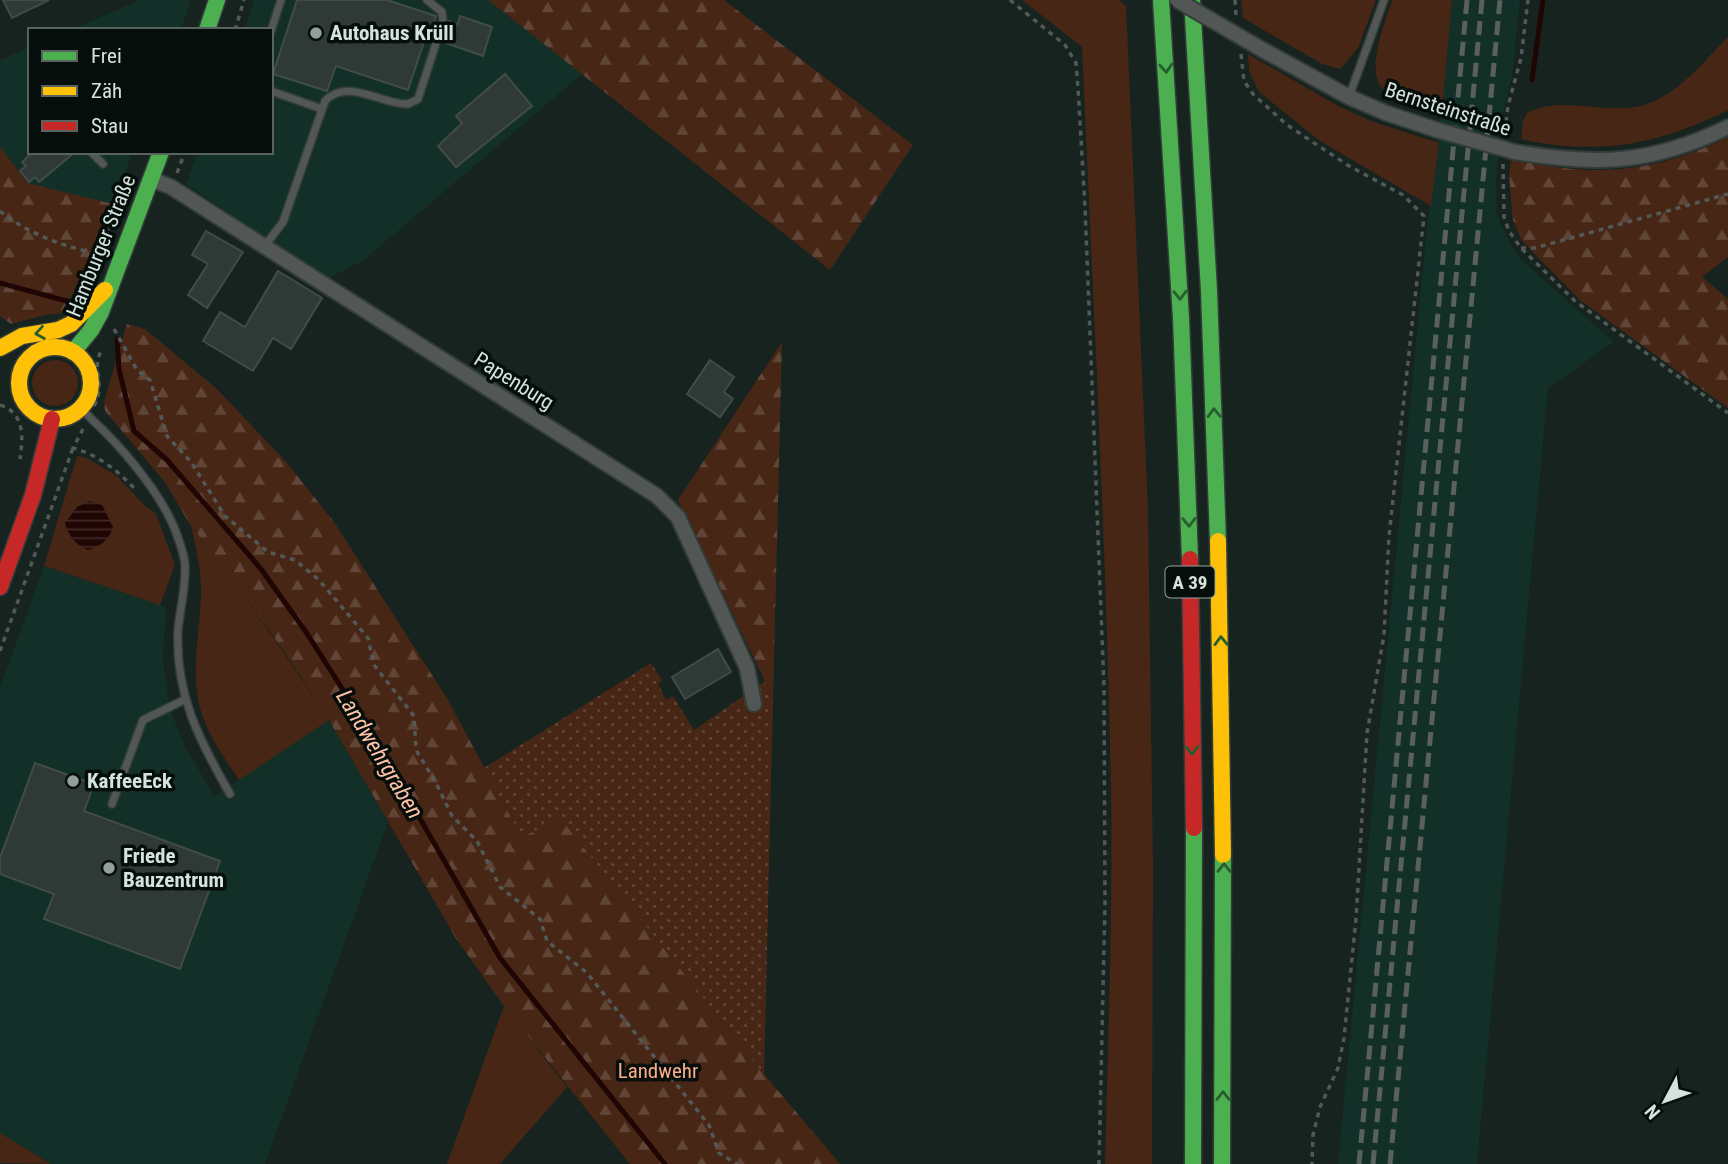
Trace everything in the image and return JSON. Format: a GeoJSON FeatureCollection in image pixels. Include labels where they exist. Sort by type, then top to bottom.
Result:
{"type":"FeatureCollection","features":[{"type":"Feature","properties":{"kind":"main road"},"geometry":{"type":"LineString","coordinates":[[208,28],[218,0]]}},
{"type":"Feature","properties":{"kind":"main road","name":"A 39"},"geometry":{"type":"LineString","coordinates":[[1161,0],[1177,235],[1189,509],[1194,867],[1193,1164]]}},
{"type":"Feature","properties":{"kind":"main road","name":"A 39"},"geometry":{"type":"LineString","coordinates":[[1192,0],[1207,229],[1218,512],[1224,861],[1223,1164]]}},
{"type":"Feature","properties":{"kind":"main road","name":"Hamburger Straße"},"geometry":{"type":"LineString","coordinates":[[73,352],[101,312],[160,154]]}},
{"type":"Feature","properties":{"kind":"main road"},"geometry":{"type":"LineString","coordinates":[[0,348],[22,336],[58,330],[71,324],[114,282]]}},
{"type":"Feature","properties":{"kind":"main road"},"geometry":{"type":"LineString","coordinates":[[50,348],[73,352],[85,363],[90,374],[91,386],[85,413],[52,419],[31,410],[20,391],[19,380],[22,368],[29,358],[50,348]]}},
{"type":"Feature","properties":{"kind":"main road"},"geometry":{"type":"LineString","coordinates":[[0,381],[19,380]]}},
{"type":"Feature","properties":{"kind":"main road"},"geometry":{"type":"LineString","coordinates":[[0,587],[33,495],[52,419]]}},
{"type":"Feature","properties":{"kind":"street","name":"Bernsteinstraße"},"geometry":{"type":"LineString","coordinates":[[1177,0],[1349,97],[1386,113],[1509,152],[1563,160],[1636,158],[1688,145],[1728,127]]}},
{"type":"Feature","properties":{"kind":"street","name":"Papenburg"},"geometry":{"type":"LineString","coordinates":[[151,179],[171,187],[263,248],[657,496],[678,517],[747,668],[754,705]]}},
{"type":"Feature","properties":{"kind":"lane"},"geometry":{"type":"LineString","coordinates":[[272,28],[281,0]]}},
{"type":"Feature","properties":{"kind":"lane"},"geometry":{"type":"LineString","coordinates":[[263,248],[284,222],[322,109],[330,95],[340,92],[363,94],[408,104],[418,99],[443,22],[442,12],[427,0]]}},
{"type":"Feature","properties":{"kind":"lane"},"geometry":{"type":"LineString","coordinates":[[1349,97],[1384,0]]}},
{"type":"Feature","properties":{"kind":"lane"},"geometry":{"type":"LineString","coordinates":[[273,92],[322,109]]}},
{"type":"Feature","properties":{"kind":"lane"},"geometry":{"type":"LineString","coordinates":[[93,154],[103,164]]}},
{"type":"Feature","properties":{"kind":"lane"},"geometry":{"type":"LineString","coordinates":[[85,413],[104,430],[154,491],[176,532],[185,564],[178,631],[180,680],[184,700],[203,748],[230,794]]}},
{"type":"Feature","properties":{"kind":"lane"},"geometry":{"type":"LineString","coordinates":[[112,804],[143,720],[184,700]]}},
{"type":"Feature","properties":{"kind":"path"},"geometry":{"type":"LineString","coordinates":[[236,28],[244,0]]}},
{"type":"Feature","properties":{"kind":"path"},"geometry":{"type":"LineString","coordinates":[[1010,0],[1065,45],[1076,63],[1078,88],[1086,220],[1104,687],[1105,904],[1099,1164]]}},
{"type":"Feature","properties":{"kind":"path"},"geometry":{"type":"LineString","coordinates":[[1235,0],[1238,25]]}},
{"type":"Feature","properties":{"kind":"path"},"geometry":{"type":"LineString","coordinates":[[1505,138],[1508,106],[1521,58],[1528,0]]}},
{"type":"Feature","properties":{"kind":"path"},"geometry":{"type":"LineString","coordinates":[[1240,50],[1244,81],[1253,94],[1278,117],[1331,155],[1403,195],[1424,216],[1389,536],[1384,635],[1367,733],[1356,919],[1344,1038],[1338,1068],[1316,1126],[1312,1164]]}},
{"type":"Feature","properties":{"kind":"path"},"geometry":{"type":"LineString","coordinates":[[1509,152],[1502,191],[1504,216],[1509,230],[1521,248],[1575,301],[1728,413]]}},
{"type":"Feature","properties":{"kind":"path"},"geometry":{"type":"LineString","coordinates":[[86,286],[131,172]]}},
{"type":"Feature","properties":{"kind":"path"},"geometry":{"type":"LineString","coordinates":[[1521,248],[1535,248],[1728,194]]}},
{"type":"Feature","properties":{"kind":"path"},"geometry":{"type":"LineString","coordinates":[[0,211],[13,222],[67,247],[98,254]]}},
{"type":"Feature","properties":{"kind":"path"},"geometry":{"type":"LineString","coordinates":[[113,327],[138,370],[150,380],[167,436],[191,462],[225,516],[268,552],[295,560],[319,580],[368,638],[374,665],[414,716],[416,750],[452,816],[477,841],[500,887],[540,919],[547,941],[587,973],[709,1125],[719,1153],[737,1164]]}},
{"type":"Feature","properties":{"kind":"path"},"geometry":{"type":"LineString","coordinates":[[96,360],[99,397],[85,413],[73,448],[86,451],[119,472],[145,500],[154,491]]}},
{"type":"Feature","properties":{"kind":"path"},"geometry":{"type":"LineString","coordinates":[[0,405],[15,414],[21,425],[23,437],[19,469]]}},
{"type":"Feature","properties":{"kind":"shaded area"},"geometry":{"type":"Polygon","coordinates":[[[140,0],[191,0],[182,28],[76,28],[140,0]]]}},
{"type":"Feature","properties":{"kind":"shaded area"},"geometry":{"type":"Polygon","coordinates":[[[254,0],[488,0],[582,74],[364,260],[325,280],[257,236],[186,184],[197,154],[273,154],[273,28],[245,28],[254,0]]]}},
{"type":"Feature","properties":{"kind":"shaded area"},"geometry":{"type":"Polygon","coordinates":[[[1452,0],[1520,0],[1512,77],[1502,117],[1496,180],[1497,216],[1513,249],[1529,267],[1614,342],[1548,388],[1477,1164],[1338,1164],[1426,237],[1437,159],[1452,0]]]}},
{"type":"Feature","properties":{"kind":"shaded area"},"geometry":{"type":"Polygon","coordinates":[[[28,48],[28,154],[132,154],[113,204],[28,183],[0,147],[0,60],[28,48]]]}},
{"type":"Feature","properties":{"kind":"shaded area"},"geometry":{"type":"Polygon","coordinates":[[[90,501],[102,505],[113,527],[104,542],[88,550],[73,539],[65,523],[77,507],[90,501]]]}},
{"type":"Feature","properties":{"kind":"shaded area"},"geometry":{"type":"Polygon","coordinates":[[[44,566],[166,607],[163,658],[170,710],[187,751],[215,796],[329,720],[388,822],[265,1164],[51,1164],[0,1133],[0,687],[44,566]]]}},
{"type":"Feature","properties":{"kind":"green space"},"geometry":{"type":"Polygon","coordinates":[[[488,0],[724,0],[913,145],[830,270],[488,0]]]}},
{"type":"Feature","properties":{"kind":"green space"},"geometry":{"type":"Polygon","coordinates":[[[1022,0],[1119,0],[1126,6],[1148,510],[1153,867],[1152,1164],[1105,1164],[1111,929],[1111,788],[1103,510],[1082,47],[1022,0]]]}},
{"type":"Feature","properties":{"kind":"green space"},"geometry":{"type":"Polygon","coordinates":[[[1241,0],[1376,0],[1358,48],[1340,69],[1322,64],[1243,18],[1241,0]]]}},
{"type":"Feature","properties":{"kind":"green space"},"geometry":{"type":"Polygon","coordinates":[[[1392,0],[1452,0],[1442,111],[1401,100],[1381,86],[1377,76],[1377,50],[1392,0]]]}},
{"type":"Feature","properties":{"kind":"green space"},"geometry":{"type":"Polygon","coordinates":[[[1728,37],[1728,110],[1677,132],[1627,144],[1576,147],[1521,139],[1527,113],[1540,108],[1569,105],[1630,108],[1656,100],[1690,76],[1728,37]]]}},
{"type":"Feature","properties":{"kind":"green space"},"geometry":{"type":"Polygon","coordinates":[[[1248,54],[1340,107],[1371,121],[1439,143],[1431,206],[1320,141],[1259,92],[1249,71],[1248,54]]]}},
{"type":"Feature","properties":{"kind":"green space"},"geometry":{"type":"Polygon","coordinates":[[[1728,137],[1728,257],[1702,277],[1728,299],[1728,408],[1580,300],[1522,241],[1513,220],[1509,175],[1511,158],[1568,169],[1622,169],[1675,158],[1728,137]]]}},
{"type":"Feature","properties":{"kind":"green space"},"geometry":{"type":"Polygon","coordinates":[[[0,147],[28,183],[113,204],[64,313],[11,324],[0,316],[0,147]]]}},
{"type":"Feature","properties":{"kind":"green space","name":"Landwehr"},"geometry":{"type":"Polygon","coordinates":[[[127,324],[145,329],[217,389],[287,463],[334,522],[448,700],[521,836],[561,819],[764,1074],[840,1164],[630,1164],[504,1006],[457,940],[329,720],[291,662],[231,575],[191,526],[164,481],[105,411],[104,402],[127,324]]]}},
{"type":"Feature","properties":{"kind":"green space"},"geometry":{"type":"Polygon","coordinates":[[[782,342],[773,698],[678,500],[782,342]]]}},
{"type":"Feature","properties":{"kind":"green space"},"geometry":{"type":"Polygon","coordinates":[[[55,360],[71,367],[78,383],[71,399],[55,406],[39,399],[32,383],[39,367],[55,360]]]}},
{"type":"Feature","properties":{"kind":"green space"},"geometry":{"type":"Polygon","coordinates":[[[77,456],[87,458],[117,476],[156,514],[175,565],[160,605],[44,566],[77,456]]]}},
{"type":"Feature","properties":{"kind":"green space"},"geometry":{"type":"Polygon","coordinates":[[[191,526],[231,575],[329,720],[239,780],[210,734],[199,704],[196,664],[201,586],[191,526]]]}},
{"type":"Feature","properties":{"kind":"green space"},"geometry":{"type":"Polygon","coordinates":[[[651,663],[662,680],[658,684],[666,700],[673,696],[694,730],[765,681],[773,698],[764,1074],[561,819],[522,837],[484,768],[651,663]]]}},
{"type":"Feature","properties":{"kind":"green space"},"geometry":{"type":"Polygon","coordinates":[[[504,1006],[567,1087],[500,1164],[447,1164],[504,1006]]]}},
{"type":"Feature","properties":{"kind":"green space"},"geometry":{"type":"Polygon","coordinates":[[[0,1133],[51,1164],[0,1163],[0,1133]]]}},
{"type":"Feature","properties":{"kind":"building"},"geometry":{"type":"Polygon","coordinates":[[[3,0],[49,0],[12,18],[3,0]]]}},
{"type":"Feature","properties":{"kind":"building"},"geometry":{"type":"Polygon","coordinates":[[[297,0],[387,0],[436,16],[431,38],[426,36],[408,90],[336,66],[327,91],[273,74],[297,0]]]}},
{"type":"Feature","properties":{"kind":"building"},"geometry":{"type":"Polygon","coordinates":[[[460,16],[492,27],[483,56],[443,42],[449,21],[458,24],[460,16]]]}},
{"type":"Feature","properties":{"kind":"building"},"geometry":{"type":"Polygon","coordinates":[[[505,74],[532,106],[456,167],[438,146],[462,123],[456,116],[505,74]]]}},
{"type":"Feature","properties":{"kind":"building"},"geometry":{"type":"Polygon","coordinates":[[[31,154],[73,154],[39,182],[35,177],[29,182],[20,171],[26,166],[22,162],[31,154]]]}},
{"type":"Feature","properties":{"kind":"building"},"geometry":{"type":"Polygon","coordinates":[[[206,231],[243,252],[207,308],[188,295],[208,264],[192,255],[206,231]]]}},
{"type":"Feature","properties":{"kind":"building"},"geometry":{"type":"Polygon","coordinates":[[[278,271],[322,298],[291,349],[273,338],[253,371],[203,341],[220,312],[245,327],[278,271]]]}},
{"type":"Feature","properties":{"kind":"building"},"geometry":{"type":"Polygon","coordinates":[[[710,360],[734,377],[724,392],[733,399],[720,417],[687,394],[710,360]]]}},
{"type":"Feature","properties":{"kind":"building"},"geometry":{"type":"Polygon","coordinates":[[[718,649],[731,672],[685,699],[672,677],[718,649]]]}},
{"type":"Feature","properties":{"kind":"building","name":"Friede Bauzentrum"},"geometry":{"type":"Polygon","coordinates":[[[35,763],[94,784],[84,811],[220,861],[180,969],[44,919],[54,894],[0,874],[0,858],[35,763]]]}},
{"type":"Feature","properties":{"kind":"waterway"},"geometry":{"type":"LineString","coordinates":[[1532,80],[1543,0]]}},
{"type":"Feature","properties":{"kind":"waterway","name":"Landwehrgraben"},"geometry":{"type":"LineString","coordinates":[[0,283],[70,302]]}},
{"type":"Feature","properties":{"kind":"waterway","name":"Landwehrgraben"},"geometry":{"type":"LineString","coordinates":[[117,339],[119,369],[134,431],[167,460],[261,569],[306,632],[375,740],[500,958],[665,1164]]}},
{"type":"Feature","properties":{"kind":"railway"},"geometry":{"type":"LineString","coordinates":[[1359,1164],[1467,0]]}},
{"type":"Feature","properties":{"kind":"railway"},"geometry":{"type":"LineString","coordinates":[[1373,1164],[1482,0]]}},
{"type":"Feature","properties":{"kind":"railway"},"geometry":{"type":"LineString","coordinates":[[1390,1164],[1500,0]]}},
{"type":"Feature","properties":{"kind":"traffic: fast"},"geometry":{"type":"LineString","coordinates":[[208,28],[217,0]]}},
{"type":"Feature","properties":{"kind":"traffic: fast"},"geometry":{"type":"LineString","coordinates":[[1161,0],[1181,318],[1190,559]]}},
{"type":"Feature","properties":{"kind":"traffic: fast"},"geometry":{"type":"LineString","coordinates":[[1192,0],[1209,291],[1218,541]]}},
{"type":"Feature","properties":{"kind":"traffic: fast"},"geometry":{"type":"LineString","coordinates":[[73,352],[91,330],[101,312],[160,154]]}},
{"type":"Feature","properties":{"kind":"traffic: fast"},"geometry":{"type":"LineString","coordinates":[[1193,1164],[1194,828]]}},
{"type":"Feature","properties":{"kind":"traffic: fast"},"geometry":{"type":"LineString","coordinates":[[1222,1164],[1223,855]]}},
{"type":"Feature","properties":{"kind":"traffic: slow"},"geometry":{"type":"LineString","coordinates":[[0,348],[22,336],[58,330],[71,324],[105,290]]}},
{"type":"Feature","properties":{"kind":"traffic: slow"},"geometry":{"type":"LineString","coordinates":[[55,347],[75,353],[85,363],[91,383],[85,403],[75,413],[55,419],[35,413],[25,403],[19,383],[25,363],[35,353],[55,347]]}},
{"type":"Feature","properties":{"kind":"traffic: slow"},"geometry":{"type":"LineString","coordinates":[[1218,541],[1223,855]]}},
{"type":"Feature","properties":{"kind":"traffic: jam"},"geometry":{"type":"LineString","coordinates":[[0,587],[33,495],[52,419]]}},
{"type":"Feature","properties":{"kind":"traffic: jam"},"geometry":{"type":"LineString","coordinates":[[1190,559],[1194,828]]}},
{"type":"Feature","properties":{"kind":"place","name":"Autohaus Krüll"},"geometry":{"type":"Point","coordinates":[316,33]}},
{"type":"Feature","properties":{"kind":"place","name":"KaffeeEck"},"geometry":{"type":"Point","coordinates":[73,781]}},
{"type":"Feature","properties":{"kind":"place","name":"Friede Bauzentrum"},"geometry":{"type":"Point","coordinates":[109,868]}}]}
